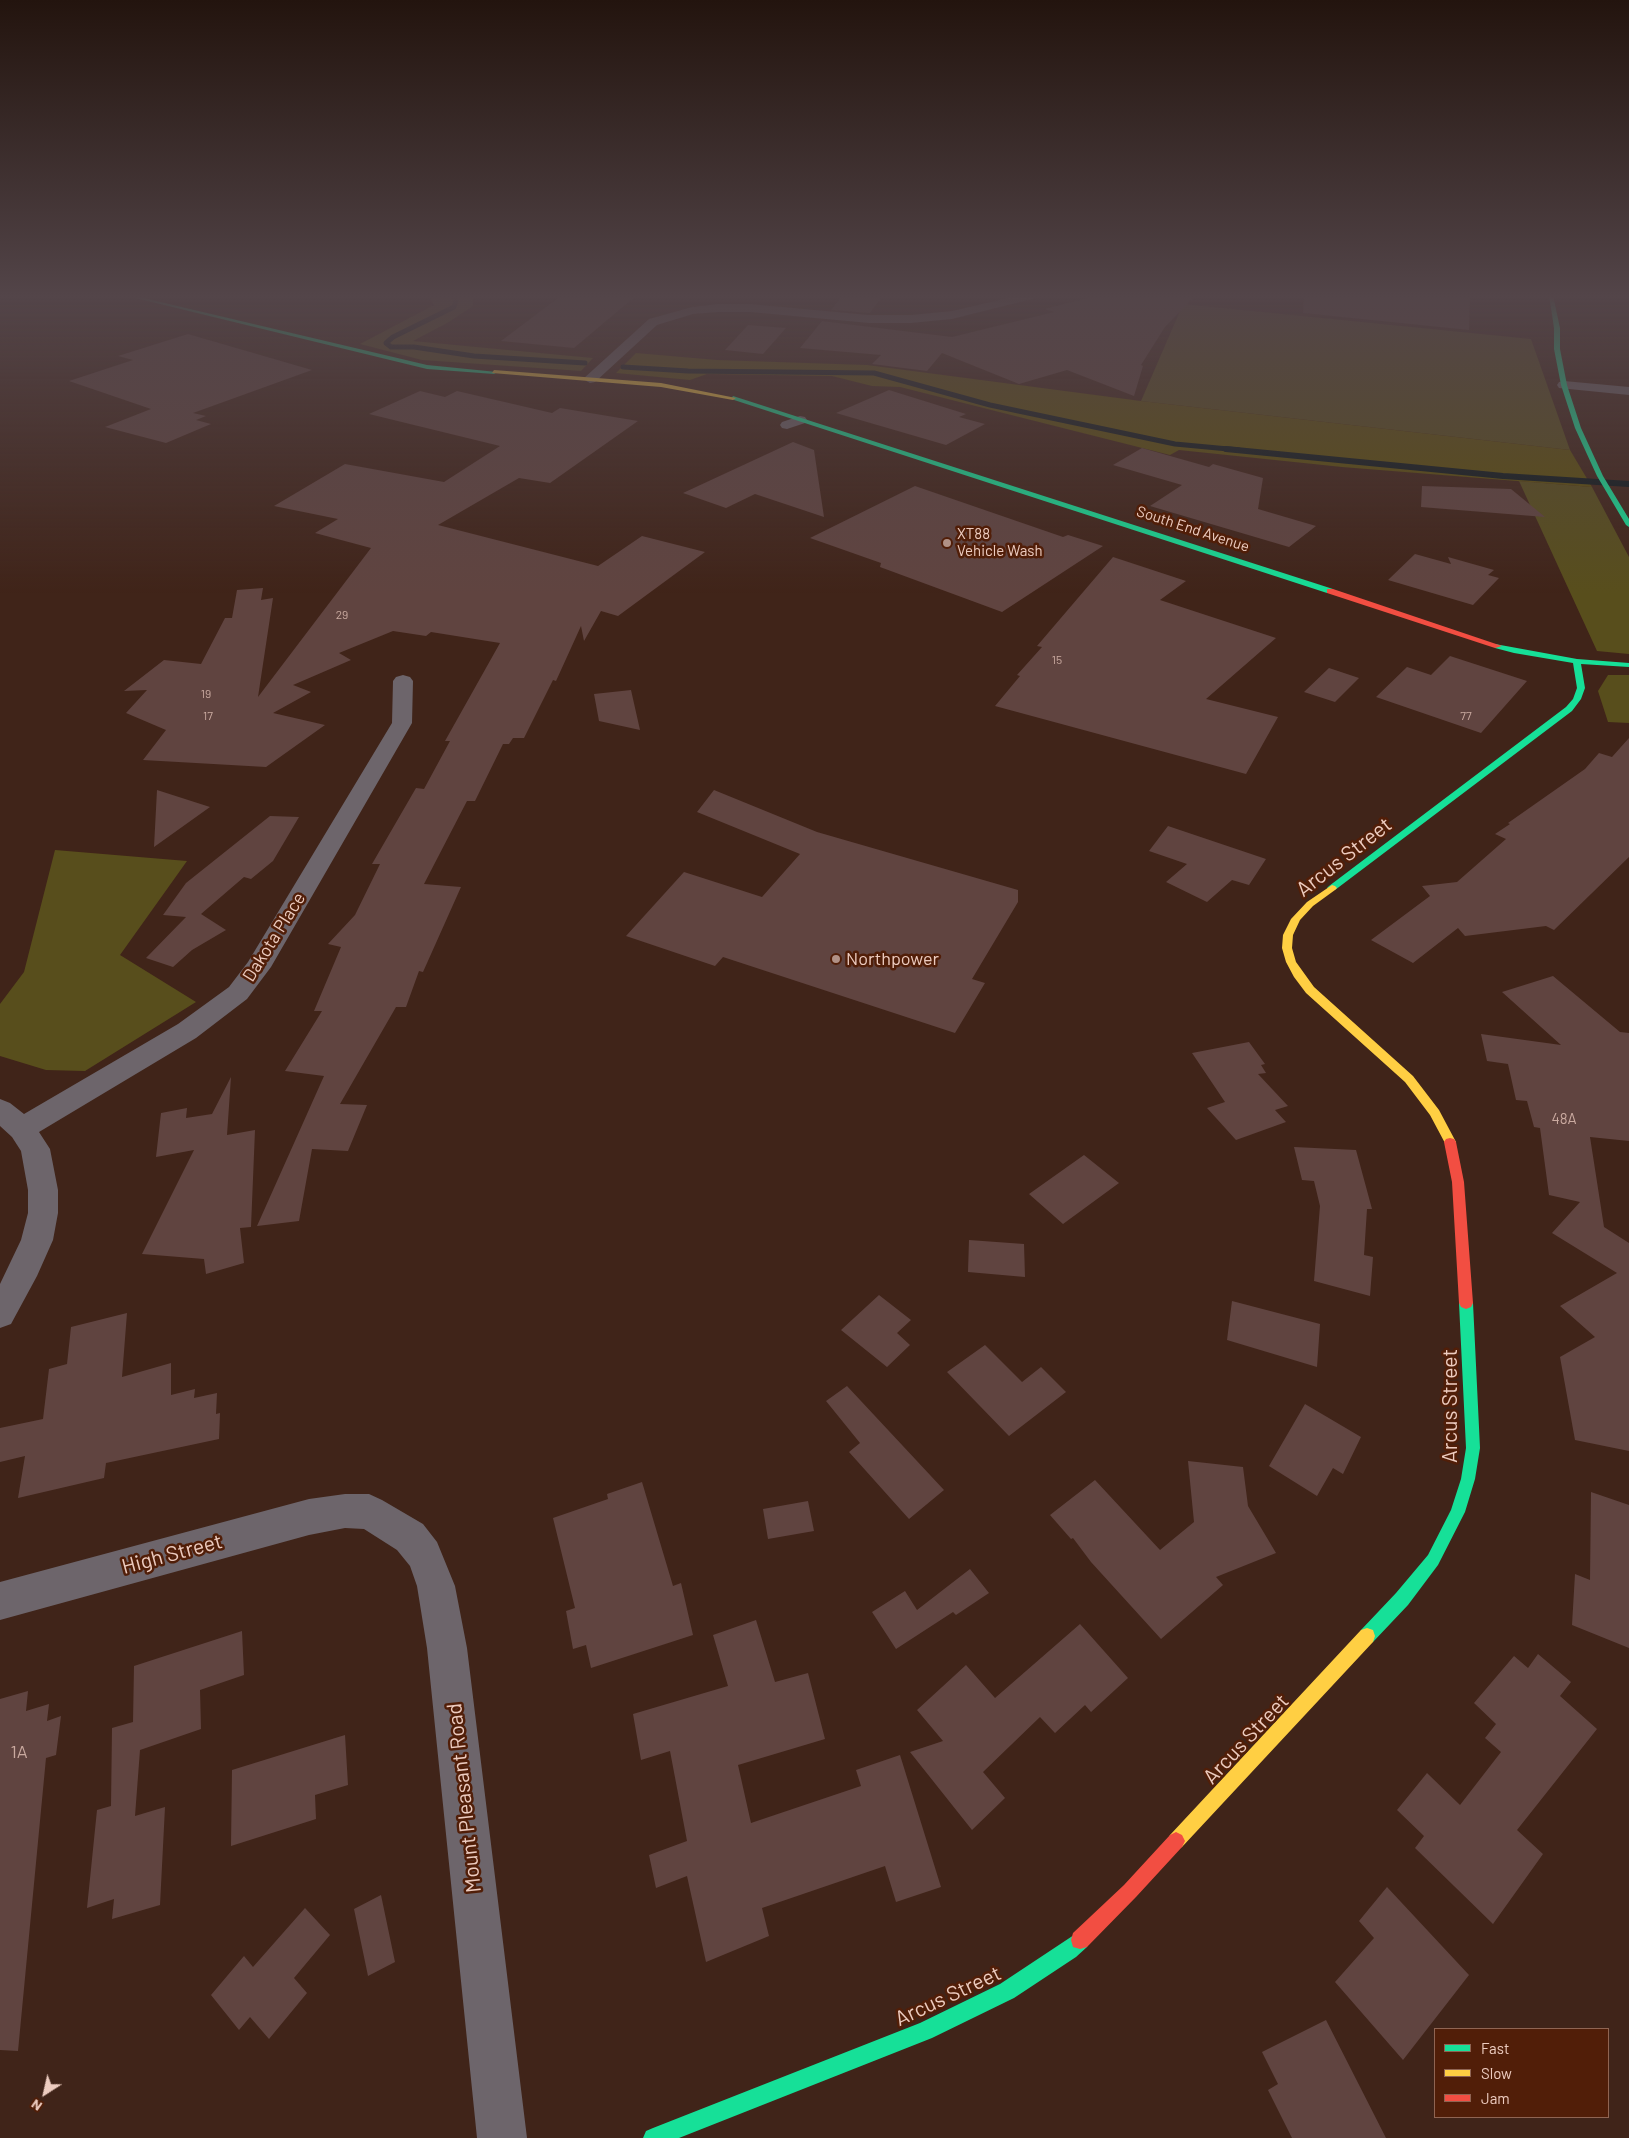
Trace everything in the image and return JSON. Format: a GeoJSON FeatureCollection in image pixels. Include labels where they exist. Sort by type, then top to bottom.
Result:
{"type":"FeatureCollection","features":[{"type":"Feature","properties":{"kind":"main road","name":"South End Avenue"},"geometry":{"type":"LineString","coordinates":[[722,395],[794,422],[1514,650],[1577,661]]}},
{"type":"Feature","properties":{"kind":"main road"},"geometry":{"type":"LineString","coordinates":[[1567,395],[1578,428],[1600,476],[1629,525]]}},
{"type":"Feature","properties":{"kind":"main road"},"geometry":{"type":"LineString","coordinates":[[1577,661],[1629,665]]}},
{"type":"Feature","properties":{"kind":"main road","name":"Arcus Street"},"geometry":{"type":"LineString","coordinates":[[653,2138],[925,2031],[1007,1991],[1069,1950],[1130,1890],[1388,1614],[1433,1560],[1458,1512],[1468,1478],[1473,1448],[1469,1338],[1458,1182],[1453,1152],[1447,1134],[1435,1113],[1409,1079],[1344,1022],[1310,990],[1298,975],[1290,962],[1287,948],[1288,935],[1296,919],[1310,904],[1569,709],[1577,699],[1581,688],[1577,661]]}},
{"type":"Feature","properties":{"kind":"street","name":"Dakota Place"},"geometry":{"type":"LineString","coordinates":[[22,1129],[186,1031],[238,993],[258,967],[402,724],[403,682]]}},
{"type":"Feature","properties":{"kind":"street"},"geometry":{"type":"LineString","coordinates":[[0,1110],[22,1129],[34,1148],[43,1190],[43,1213],[37,1240],[26,1267],[0,1314]]}},
{"type":"Feature","properties":{"kind":"street","name":"High Street"},"geometry":{"type":"LineString","coordinates":[[0,1601],[309,1517],[344,1511]]}},
{"type":"Feature","properties":{"kind":"street","name":"Mount Pleasant Road"},"geometry":{"type":"LineString","coordinates":[[344,1511],[369,1512],[390,1523],[410,1537],[424,1555],[436,1586],[447,1648],[502,2138]]}},
{"type":"Feature","properties":{"kind":"shaded area"},"geometry":{"type":"Polygon","coordinates":[[[931,395],[1094,395],[1570,450],[1592,487],[1342,467],[1179,450],[1170,455],[931,395]]]}},
{"type":"Feature","properties":{"kind":"shaded area"},"geometry":{"type":"Polygon","coordinates":[[[1144,395],[1551,395],[1570,450],[1141,401],[1144,395]]]}},
{"type":"Feature","properties":{"kind":"shaded area"},"geometry":{"type":"Polygon","coordinates":[[[1519,481],[1592,487],[1629,557],[1629,654],[1597,651],[1519,481]]]}},
{"type":"Feature","properties":{"kind":"shaded area"},"geometry":{"type":"Polygon","coordinates":[[[1608,675],[1629,675],[1629,723],[1608,722],[1598,691],[1608,675]]]}},
{"type":"Feature","properties":{"kind":"shaded area"},"geometry":{"type":"Polygon","coordinates":[[[55,850],[187,861],[120,955],[196,1002],[85,1071],[46,1070],[0,1056],[0,1004],[24,972],[55,850]]]}},
{"type":"Feature","properties":{"kind":"building"},"geometry":{"type":"Polygon","coordinates":[[[109,395],[243,395],[193,413],[206,416],[196,420],[211,424],[166,443],[105,427],[151,409],[109,395]]]}},
{"type":"Feature","properties":{"kind":"building"},"geometry":{"type":"Polygon","coordinates":[[[412,395],[436,395],[445,397],[449,395],[473,395],[552,413],[560,408],[638,421],[550,483],[519,478],[438,525],[598,566],[642,536],[705,552],[618,616],[601,611],[584,641],[581,626],[556,681],[553,680],[524,738],[513,738],[509,744],[503,744],[475,801],[467,801],[424,884],[461,887],[423,972],[419,971],[406,1007],[396,1007],[340,1104],[367,1105],[348,1151],[312,1149],[299,1221],[257,1226],[324,1076],[285,1071],[322,1011],[314,1011],[341,947],[328,944],[355,915],[380,864],[372,864],[416,788],[424,789],[450,741],[445,741],[500,643],[431,632],[426,636],[393,631],[339,653],[351,660],[293,685],[311,692],[273,713],[325,725],[266,767],[143,760],[166,730],[126,713],[147,690],[124,691],[164,660],[201,664],[225,618],[232,618],[237,590],[263,588],[261,600],[273,598],[258,697],[371,548],[315,533],[338,519],[274,506],[345,464],[444,482],[500,446],[369,414],[412,395]]]}},
{"type":"Feature","properties":{"kind":"building"},"geometry":{"type":"Polygon","coordinates":[[[878,395],[904,395],[966,414],[959,417],[985,424],[946,445],[836,413],[878,395]]]}},
{"type":"Feature","properties":{"kind":"building"},"geometry":{"type":"Polygon","coordinates":[[[793,442],[814,450],[824,517],[755,494],[726,508],[683,493],[793,442]]]}},
{"type":"Feature","properties":{"kind":"building"},"geometry":{"type":"Polygon","coordinates":[[[1142,448],[1209,467],[1213,464],[1263,478],[1258,509],[1316,526],[1289,547],[1150,506],[1182,485],[1113,465],[1142,448]]]}},
{"type":"Feature","properties":{"kind":"building"},"geometry":{"type":"Polygon","coordinates":[[[915,486],[1063,537],[1068,535],[1103,546],[1002,612],[880,567],[881,563],[810,538],[915,486]]]}},
{"type":"Feature","properties":{"kind":"building"},"geometry":{"type":"Polygon","coordinates":[[[1422,486],[1511,489],[1545,517],[1421,507],[1422,486]]]}},
{"type":"Feature","properties":{"kind":"building"},"geometry":{"type":"Polygon","coordinates":[[[1415,554],[1451,564],[1448,557],[1494,570],[1488,575],[1499,578],[1473,605],[1388,580],[1415,554]]]}},
{"type":"Feature","properties":{"kind":"building"},"geometry":{"type":"Polygon","coordinates":[[[1113,557],[1186,581],[1160,600],[1276,638],[1206,699],[1278,717],[1246,774],[995,706],[1020,676],[1017,675],[1042,647],[1037,646],[1113,557]]]}},
{"type":"Feature","properties":{"kind":"building"},"geometry":{"type":"Polygon","coordinates":[[[1450,656],[1527,681],[1481,733],[1376,697],[1407,667],[1431,675],[1450,656]]]}},
{"type":"Feature","properties":{"kind":"building"},"geometry":{"type":"Polygon","coordinates":[[[1329,668],[1359,678],[1335,702],[1304,692],[1329,668]]]}},
{"type":"Feature","properties":{"kind":"building"},"geometry":{"type":"Polygon","coordinates":[[[631,690],[640,730],[599,721],[594,694],[631,690]]]}},
{"type":"Feature","properties":{"kind":"building"},"geometry":{"type":"Polygon","coordinates":[[[1629,738],[1629,857],[1554,930],[1546,926],[1465,936],[1458,928],[1413,963],[1371,940],[1430,896],[1422,886],[1457,882],[1506,839],[1495,834],[1510,824],[1508,823],[1585,769],[1599,753],[1612,757],[1629,738]]]}},
{"type":"Feature","properties":{"kind":"building"},"geometry":{"type":"Polygon","coordinates":[[[157,790],[210,807],[154,847],[157,790]]]}},
{"type":"Feature","properties":{"kind":"building"},"geometry":{"type":"Polygon","coordinates":[[[714,790],[817,832],[1018,890],[1018,902],[972,979],[985,983],[955,1033],[723,957],[715,966],[626,936],[684,872],[762,897],[800,854],[697,812],[714,790]]]}},
{"type":"Feature","properties":{"kind":"building"},"geometry":{"type":"Polygon","coordinates":[[[270,816],[299,817],[273,861],[251,879],[244,877],[201,914],[226,930],[192,950],[173,967],[146,958],[186,917],[163,915],[186,883],[270,816]]]}},
{"type":"Feature","properties":{"kind":"building"},"geometry":{"type":"Polygon","coordinates":[[[1168,826],[1266,859],[1249,885],[1232,880],[1207,902],[1166,882],[1187,864],[1149,851],[1168,826]]]}},
{"type":"Feature","properties":{"kind":"building"},"geometry":{"type":"Polygon","coordinates":[[[1553,976],[1620,1032],[1629,1033],[1629,1141],[1590,1137],[1604,1227],[1629,1243],[1629,1451],[1575,1440],[1560,1357],[1595,1337],[1560,1306],[1617,1273],[1552,1233],[1580,1202],[1549,1195],[1540,1128],[1534,1127],[1527,1101],[1516,1100],[1508,1064],[1487,1061],[1481,1034],[1561,1045],[1502,992],[1553,976]]]}},
{"type":"Feature","properties":{"kind":"building"},"geometry":{"type":"Polygon","coordinates":[[[1249,1042],[1265,1064],[1261,1065],[1266,1073],[1258,1074],[1288,1106],[1275,1110],[1286,1122],[1236,1140],[1207,1108],[1225,1102],[1192,1053],[1249,1042]]]}},
{"type":"Feature","properties":{"kind":"building"},"geometry":{"type":"Polygon","coordinates":[[[231,1077],[227,1135],[255,1130],[251,1227],[240,1228],[244,1263],[206,1274],[204,1259],[142,1254],[194,1150],[156,1157],[161,1113],[187,1108],[186,1118],[212,1114],[231,1077]]]}},
{"type":"Feature","properties":{"kind":"building"},"geometry":{"type":"Polygon","coordinates":[[[1294,1147],[1356,1150],[1372,1209],[1367,1209],[1364,1255],[1373,1257],[1370,1296],[1314,1281],[1320,1206],[1314,1181],[1302,1180],[1294,1147]]]}},
{"type":"Feature","properties":{"kind":"building"},"geometry":{"type":"Polygon","coordinates":[[[1084,1155],[1119,1183],[1063,1224],[1029,1194],[1084,1155]]]}},
{"type":"Feature","properties":{"kind":"building"},"geometry":{"type":"Polygon","coordinates":[[[969,1240],[1024,1244],[1025,1277],[968,1272],[969,1240]]]}},
{"type":"Feature","properties":{"kind":"building"},"geometry":{"type":"Polygon","coordinates":[[[879,1295],[911,1320],[897,1333],[910,1345],[887,1367],[841,1330],[879,1295]]]}},
{"type":"Feature","properties":{"kind":"building"},"geometry":{"type":"Polygon","coordinates":[[[1232,1301],[1320,1324],[1317,1367],[1227,1340],[1232,1301]]]}},
{"type":"Feature","properties":{"kind":"building"},"geometry":{"type":"Polygon","coordinates":[[[127,1313],[122,1377],[171,1363],[171,1395],[195,1389],[194,1398],[217,1393],[216,1414],[220,1413],[219,1439],[106,1463],[104,1478],[18,1498],[25,1456],[0,1462],[0,1428],[43,1419],[49,1369],[67,1364],[71,1327],[127,1313]]]}},
{"type":"Feature","properties":{"kind":"building"},"geometry":{"type":"Polygon","coordinates":[[[985,1345],[1022,1382],[1041,1367],[1066,1392],[1009,1436],[947,1372],[985,1345]]]}},
{"type":"Feature","properties":{"kind":"building"},"geometry":{"type":"Polygon","coordinates":[[[847,1386],[944,1490],[909,1519],[849,1452],[860,1443],[826,1401],[847,1386]]]}},
{"type":"Feature","properties":{"kind":"building"},"geometry":{"type":"Polygon","coordinates":[[[1305,1404],[1361,1437],[1343,1474],[1333,1468],[1317,1496],[1269,1466],[1305,1404]]]}},
{"type":"Feature","properties":{"kind":"building"},"geometry":{"type":"Polygon","coordinates":[[[1188,1461],[1243,1467],[1248,1506],[1276,1553],[1216,1577],[1223,1585],[1161,1639],[1091,1562],[1073,1538],[1071,1539],[1050,1515],[1095,1480],[1160,1550],[1194,1522],[1188,1461]]]}},
{"type":"Feature","properties":{"kind":"building"},"geometry":{"type":"Polygon","coordinates":[[[642,1482],[673,1586],[681,1583],[693,1635],[591,1668],[586,1645],[573,1649],[566,1611],[575,1608],[553,1518],[608,1499],[607,1494],[642,1482]]]}},
{"type":"Feature","properties":{"kind":"building"},"geometry":{"type":"Polygon","coordinates":[[[1591,1492],[1629,1505],[1629,1648],[1572,1625],[1575,1574],[1590,1580],[1591,1492]]]}},
{"type":"Feature","properties":{"kind":"building"},"geometry":{"type":"Polygon","coordinates":[[[808,1501],[814,1531],[768,1539],[763,1509],[808,1501]]]}},
{"type":"Feature","properties":{"kind":"building"},"geometry":{"type":"Polygon","coordinates":[[[970,1569],[989,1593],[956,1615],[953,1612],[896,1649],[872,1612],[905,1591],[917,1610],[970,1569]]]}},
{"type":"Feature","properties":{"kind":"building"},"geometry":{"type":"Polygon","coordinates":[[[756,1620],[775,1682],[808,1673],[825,1739],[738,1765],[751,1823],[861,1786],[856,1770],[900,1755],[941,1887],[896,1902],[885,1866],[762,1908],[769,1936],[706,1962],[687,1876],[656,1888],[649,1855],[687,1841],[670,1751],[641,1760],[633,1714],[728,1686],[713,1635],[756,1620]]]}},
{"type":"Feature","properties":{"kind":"building"},"geometry":{"type":"Polygon","coordinates":[[[1080,1624],[1128,1678],[1091,1712],[1085,1705],[1055,1733],[1040,1717],[983,1772],[1005,1798],[972,1830],[910,1752],[943,1741],[917,1710],[966,1665],[995,1698],[1080,1624]]]}},
{"type":"Feature","properties":{"kind":"building"},"geometry":{"type":"Polygon","coordinates":[[[242,1631],[244,1675],[200,1690],[201,1729],[140,1750],[135,1816],[165,1807],[160,1905],[112,1919],[114,1899],[87,1908],[97,1810],[111,1806],[112,1728],[133,1722],[134,1666],[242,1631]]]}},
{"type":"Feature","properties":{"kind":"building"},"geometry":{"type":"Polygon","coordinates":[[[1538,1654],[1571,1682],[1560,1696],[1597,1729],[1517,1830],[1543,1854],[1493,1924],[1415,1848],[1424,1836],[1397,1810],[1427,1773],[1460,1805],[1501,1752],[1485,1738],[1496,1724],[1474,1703],[1514,1656],[1528,1668],[1538,1654]]]}},
{"type":"Feature","properties":{"kind":"building"},"geometry":{"type":"Polygon","coordinates":[[[28,1691],[26,1711],[49,1704],[47,1721],[61,1716],[56,1755],[46,1758],[18,2051],[0,2050],[0,1699],[28,1691]]]}},
{"type":"Feature","properties":{"kind":"building"},"geometry":{"type":"Polygon","coordinates":[[[345,1735],[348,1785],[315,1795],[316,1819],[231,1846],[232,1770],[345,1735]]]}},
{"type":"Feature","properties":{"kind":"building"},"geometry":{"type":"Polygon","coordinates":[[[1387,1887],[1469,1975],[1403,2060],[1335,1982],[1374,1938],[1359,1921],[1387,1887]]]}},
{"type":"Feature","properties":{"kind":"building"},"geometry":{"type":"Polygon","coordinates":[[[381,1895],[395,1962],[368,1976],[354,1909],[381,1895]]]}},
{"type":"Feature","properties":{"kind":"building"},"geometry":{"type":"Polygon","coordinates":[[[305,1908],[330,1935],[294,1978],[307,1993],[269,2039],[250,2017],[239,2030],[211,1995],[244,1956],[253,1967],[305,1908]]]}},
{"type":"Feature","properties":{"kind":"building"},"geometry":{"type":"Polygon","coordinates":[[[1326,2020],[1386,2138],[1292,2138],[1268,2090],[1278,2084],[1262,2052],[1326,2020]]]}},
{"type":"Feature","properties":{"kind":"waterway"},"geometry":{"type":"LineString","coordinates":[[953,395],[990,405],[1175,444],[1239,450]]}},
{"type":"Feature","properties":{"kind":"waterway"},"geometry":{"type":"LineString","coordinates":[[1226,449],[1503,476],[1629,484]]}},
{"type":"Feature","properties":{"kind":"traffic: fast"},"geometry":{"type":"LineString","coordinates":[[1567,395],[1578,428],[1600,476],[1629,525]]}},
{"type":"Feature","properties":{"kind":"traffic: fast"},"geometry":{"type":"LineString","coordinates":[[733,398],[1330,591]]}},
{"type":"Feature","properties":{"kind":"traffic: fast"},"geometry":{"type":"LineString","coordinates":[[1498,646],[1514,651],[1577,661],[1629,665]]}},
{"type":"Feature","properties":{"kind":"traffic: fast"},"geometry":{"type":"LineString","coordinates":[[1332,888],[1569,709],[1577,699],[1581,688],[1577,661]]}},
{"type":"Feature","properties":{"kind":"traffic: fast"},"geometry":{"type":"LineString","coordinates":[[1367,1636],[1402,1599],[1433,1560],[1458,1512],[1468,1479],[1473,1448],[1466,1303]]}},
{"type":"Feature","properties":{"kind":"traffic: fast"},"geometry":{"type":"LineString","coordinates":[[653,2138],[925,2031],[1007,1991],[1069,1950],[1080,1940]]}},
{"type":"Feature","properties":{"kind":"traffic: slow"},"geometry":{"type":"LineString","coordinates":[[715,395],[733,398]]}},
{"type":"Feature","properties":{"kind":"traffic: slow"},"geometry":{"type":"LineString","coordinates":[[1332,888],[1310,904],[1296,919],[1288,935],[1287,948],[1291,962],[1298,975],[1310,990],[1409,1079],[1435,1113],[1450,1142]]}},
{"type":"Feature","properties":{"kind":"traffic: slow"},"geometry":{"type":"LineString","coordinates":[[1176,1841],[1367,1636]]}},
{"type":"Feature","properties":{"kind":"traffic: jam"},"geometry":{"type":"LineString","coordinates":[[1330,591],[1498,646]]}},
{"type":"Feature","properties":{"kind":"traffic: jam"},"geometry":{"type":"LineString","coordinates":[[1450,1142],[1458,1182],[1466,1303]]}},
{"type":"Feature","properties":{"kind":"traffic: jam"},"geometry":{"type":"LineString","coordinates":[[1080,1940],[1130,1891],[1176,1841]]}},
{"type":"Feature","properties":{"kind":"place","name":"XT88 Vehicle Wash"},"geometry":{"type":"Point","coordinates":[947,543]}},
{"type":"Feature","properties":{"kind":"place","name":"Northpower"},"geometry":{"type":"Point","coordinates":[836,959]}}]}
